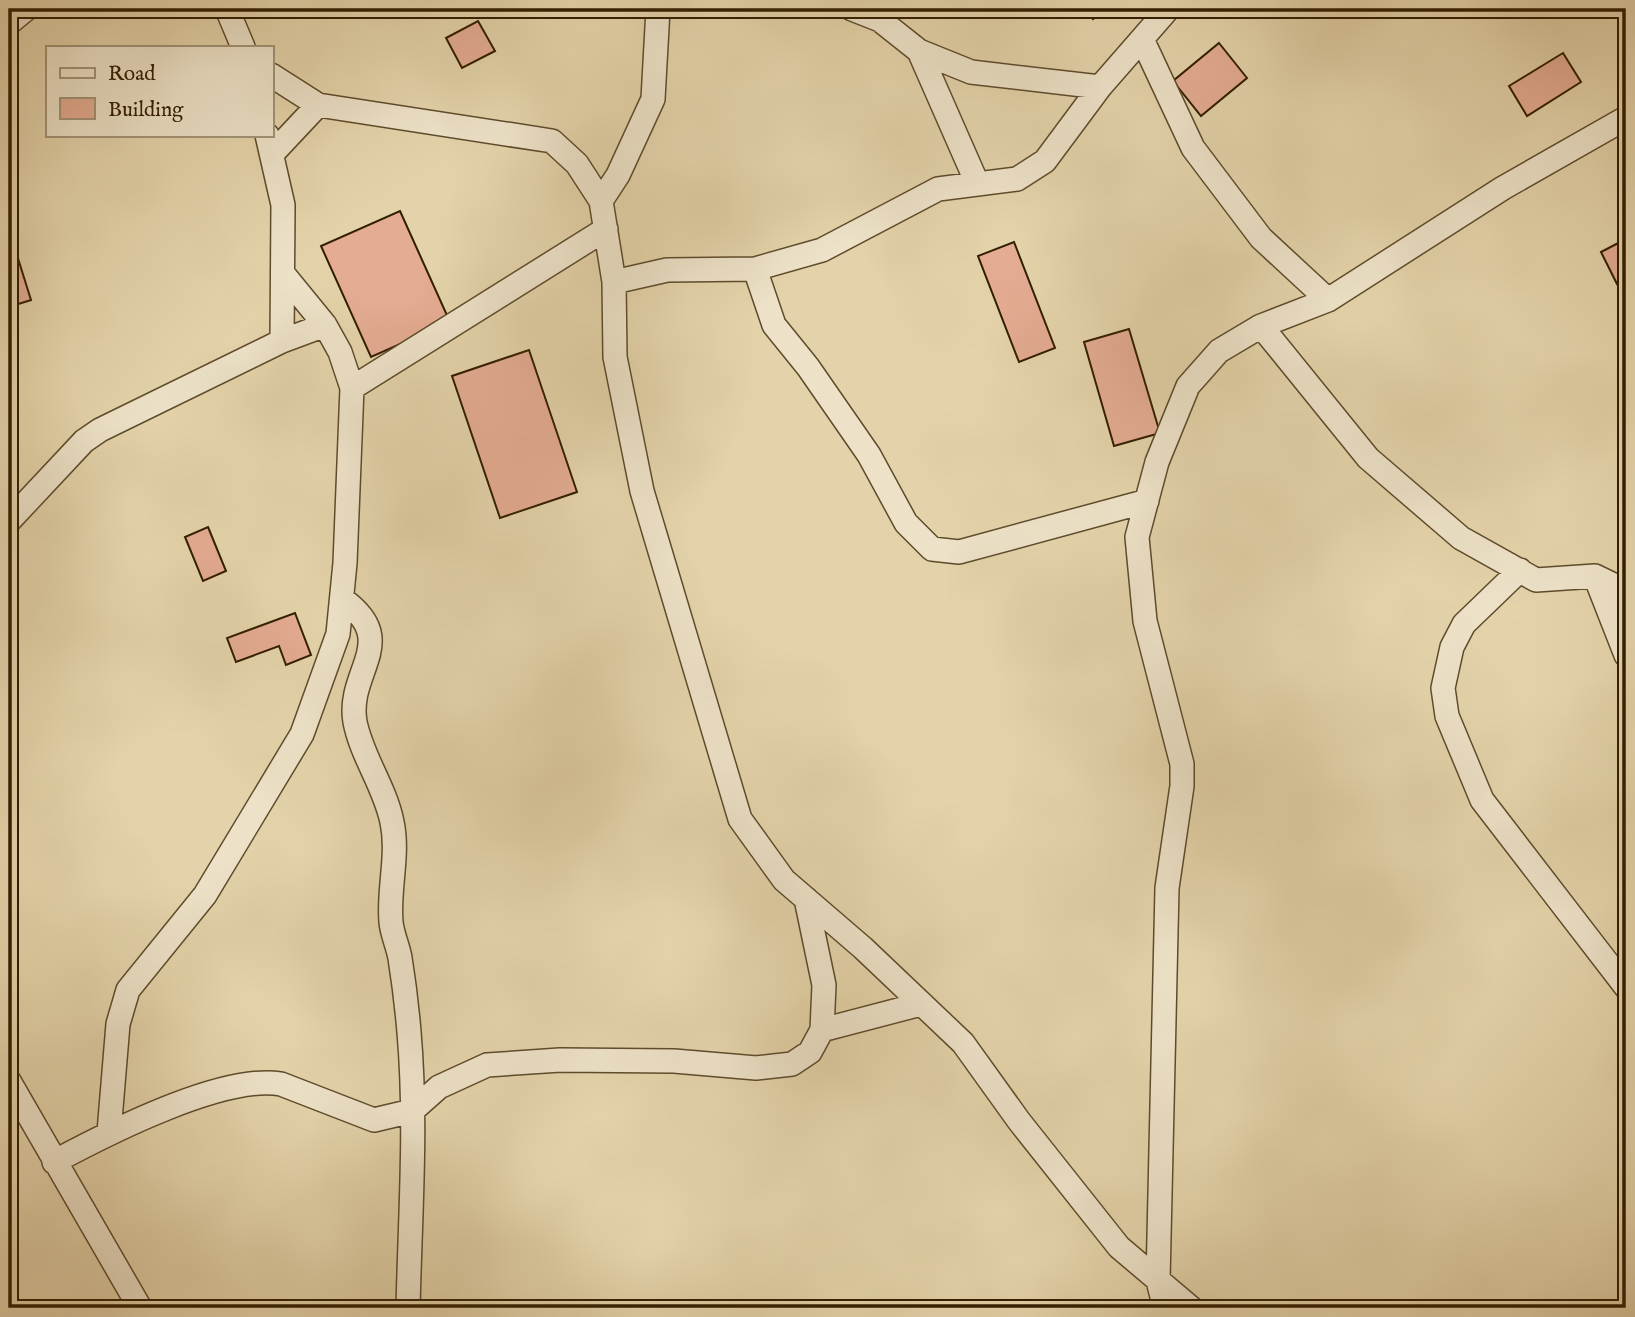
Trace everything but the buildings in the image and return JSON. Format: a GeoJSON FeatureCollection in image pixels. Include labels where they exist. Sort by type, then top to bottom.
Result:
{"type":"FeatureCollection","features":[{"type":"Feature","properties":{"kind":"street"},"geometry":{"type":"LineString","coordinates":[[9,23],[26,9]]}},
{"type":"Feature","properties":{"kind":"street"},"geometry":{"type":"LineString","coordinates":[[228,9],[243,46]]}},
{"type":"Feature","properties":{"kind":"street"},"geometry":{"type":"LineString","coordinates":[[601,201],[618,175],[653,99],[658,9]]}},
{"type":"Feature","properties":{"kind":"street"},"geometry":{"type":"LineString","coordinates":[[852,9],[880,20],[919,51],[971,72],[1100,87]]}},
{"type":"Feature","properties":{"kind":"street"},"geometry":{"type":"LineString","coordinates":[[614,282],[667,270],[755,269],[822,250],[938,189],[1017,178],[1045,162],[1100,87],[1168,9]]}},
{"type":"Feature","properties":{"kind":"street"},"geometry":{"type":"LineString","coordinates":[[1142,40],[1193,148],[1261,238],[1328,300]]}},
{"type":"Feature","properties":{"kind":"street"},"geometry":{"type":"LineString","coordinates":[[919,51],[977,183]]}},
{"type":"Feature","properties":{"kind":"street"},"geometry":{"type":"LineString","coordinates":[[273,76],[318,105],[552,141],[577,164],[601,201],[614,282],[615,357],[642,492],[740,819],[784,880],[963,1043],[1019,1121],[1119,1247],[1191,1308]]}},
{"type":"Feature","properties":{"kind":"street"},"geometry":{"type":"LineString","coordinates":[[282,341],[285,276],[283,205],[269,145],[318,105]]}},
{"type":"Feature","properties":{"kind":"street"},"geometry":{"type":"LineString","coordinates":[[1165,1308],[1158,1281],[1167,888],[1182,786],[1182,764],[1145,621],[1137,537],[1157,462],[1188,386],[1219,351],[1261,326],[1328,300],[1503,188],[1626,118]]}},
{"type":"Feature","properties":{"kind":"street"},"geometry":{"type":"LineString","coordinates":[[352,388],[606,229]]}},
{"type":"Feature","properties":{"kind":"street"},"geometry":{"type":"LineString","coordinates":[[755,269],[774,325],[869,455],[906,523],[932,548],[959,552],[1147,500]]}},
{"type":"Feature","properties":{"kind":"street"},"geometry":{"type":"LineString","coordinates":[[109,1132],[118,1024],[128,990],[205,895],[302,734],[338,634],[352,388],[340,352],[325,325],[285,276]]}},
{"type":"Feature","properties":{"kind":"street"},"geometry":{"type":"LineString","coordinates":[[9,521],[84,441],[100,430],[282,341],[325,325]]}},
{"type":"Feature","properties":{"kind":"street"},"geometry":{"type":"LineString","coordinates":[[1261,326],[1368,458],[1461,537],[1536,580],[1595,576],[1626,591]]}},
{"type":"Feature","properties":{"kind":"street"},"geometry":{"type":"LineString","coordinates":[[1520,570],[1464,624],[1452,647],[1443,688],[1447,716],[1482,800],[1626,987]]}},
{"type":"Feature","properties":{"kind":"street"},"geometry":{"type":"LineString","coordinates":[[1595,576],[1626,654]]}},
{"type":"Feature","properties":{"kind":"street"},"geometry":{"type":"LineString","coordinates":[[342,599],[360,612],[370,631],[371,648],[354,703],[355,723],[392,820],[394,832],[391,922],[400,957],[409,1033],[412,1111],[408,1308]]}},
{"type":"Feature","properties":{"kind":"street"},"geometry":{"type":"LineString","coordinates":[[54,1162],[109,1132],[178,1104],[266,1081],[281,1084],[364,1119],[386,1119],[412,1111],[439,1087],[488,1065],[560,1060],[662,1061],[755,1069],[792,1064],[810,1052],[822,1030],[824,985],[806,899]]}},
{"type":"Feature","properties":{"kind":"street"},"geometry":{"type":"LineString","coordinates":[[822,1030],[921,1004]]}},
{"type":"Feature","properties":{"kind":"street"},"geometry":{"type":"LineString","coordinates":[[9,1081],[140,1308]]}}]}
